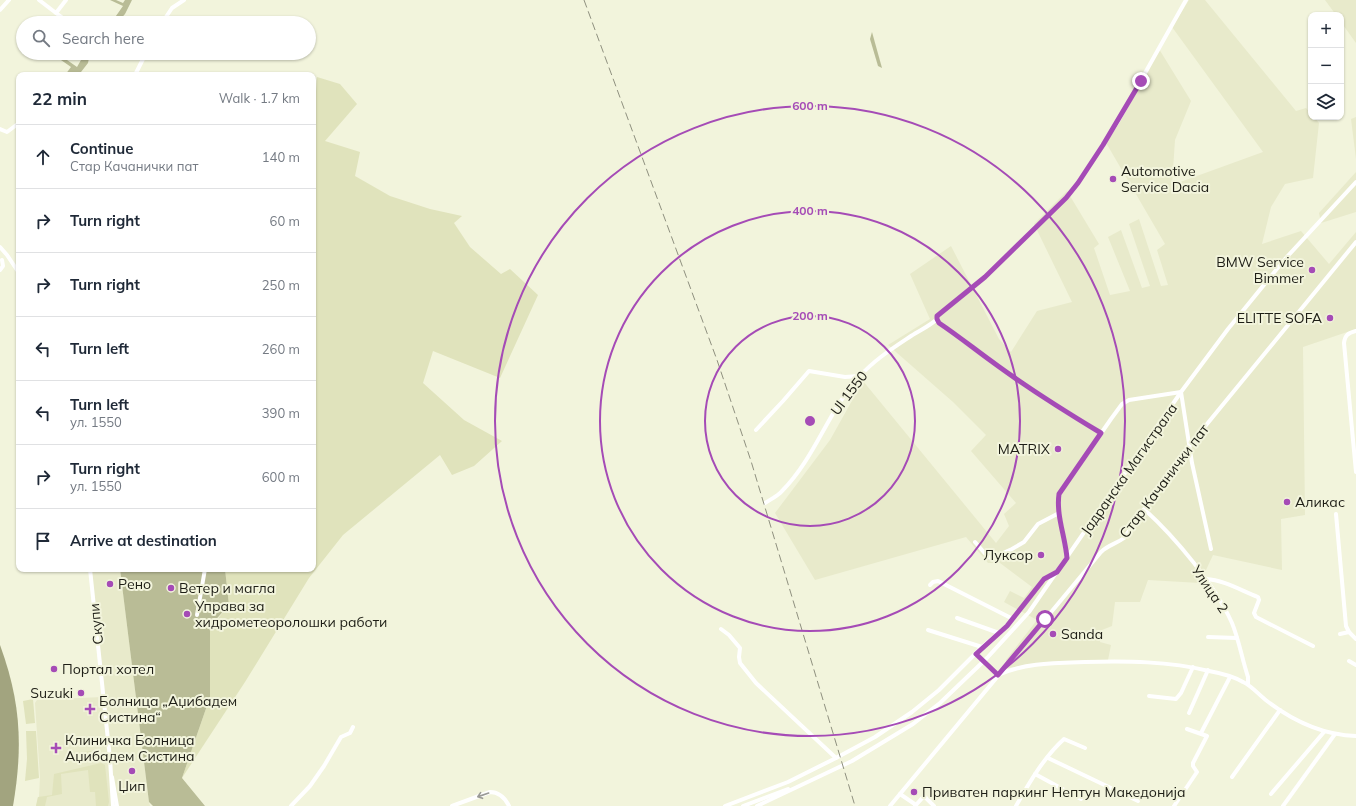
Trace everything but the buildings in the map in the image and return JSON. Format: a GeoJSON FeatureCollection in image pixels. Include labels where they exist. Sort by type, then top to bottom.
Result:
{"type":"FeatureCollection","features":[{"type":"Feature","properties":{"kind":"street"},"geometry":{"type":"LineString","coordinates":[[0,10],[9,0]]}},
{"type":"Feature","properties":{"kind":"street"},"geometry":{"type":"LineString","coordinates":[[39,0],[60,16]]}},
{"type":"Feature","properties":{"kind":"street"},"geometry":{"type":"LineString","coordinates":[[56,13],[66,0]]}},
{"type":"Feature","properties":{"kind":"street"},"geometry":{"type":"LineString","coordinates":[[167,16],[172,8],[184,0]]}},
{"type":"Feature","properties":{"kind":"street","name":"Ul 1550"},"geometry":{"type":"LineString","coordinates":[[765,503],[782,492],[796,475],[841,401],[859,376],[891,349],[931,325],[937,319],[940,312],[985,277],[1066,198],[1078,183],[1117,123],[1186,0]]}},
{"type":"Feature","properties":{"kind":"street"},"geometry":{"type":"LineString","coordinates":[[136,72],[142,60]]}},
{"type":"Feature","properties":{"kind":"street"},"geometry":{"type":"LineString","coordinates":[[0,129],[7,132],[16,125]]}},
{"type":"Feature","properties":{"kind":"street","name":"Јадранска Магистрала"},"geometry":{"type":"LineString","coordinates":[[823,775],[852,761],[913,724],[940,703],[987,658],[1029,612],[1182,392],[1255,296],[1308,233],[1356,182]]}},
{"type":"Feature","properties":{"kind":"street","name":"Стар Качанички пат"},"geometry":{"type":"LineString","coordinates":[[890,806],[1101,552],[1108,545],[1116,543],[1124,538],[1189,446],[1356,242]]}},
{"type":"Feature","properties":{"kind":"street"},"geometry":{"type":"LineString","coordinates":[[0,247],[16,269]]}},
{"type":"Feature","properties":{"kind":"street"},"geometry":{"type":"LineString","coordinates":[[0,270],[4,266],[1,261],[7,255]]}},
{"type":"Feature","properties":{"kind":"street"},"geometry":{"type":"LineString","coordinates":[[937,319],[939,323],[965,340],[998,367],[1066,412],[1101,433]]}},
{"type":"Feature","properties":{"kind":"street"},"geometry":{"type":"LineString","coordinates":[[1356,331],[1348,334],[1344,338],[1356,472]]}},
{"type":"Feature","properties":{"kind":"street"},"geometry":{"type":"LineString","coordinates":[[756,430],[809,371],[846,377],[859,376]]}},
{"type":"Feature","properties":{"kind":"street"},"geometry":{"type":"LineString","coordinates":[[1067,558],[1059,513],[1059,494],[1101,433],[1122,404],[1129,400],[1182,392],[1189,446],[1211,549]]}},
{"type":"Feature","properties":{"kind":"street","name":"Улица 2"},"geometry":{"type":"LineString","coordinates":[[1144,509],[1160,524],[1206,579],[1228,616],[1237,638],[1248,676],[1248,684]]}},
{"type":"Feature","properties":{"kind":"street"},"geometry":{"type":"LineString","coordinates":[[975,542],[988,557],[992,558],[1024,542],[1038,524],[1059,513]]}},
{"type":"Feature","properties":{"kind":"street"},"geometry":{"type":"LineString","coordinates":[[1336,514],[1346,622],[1349,632],[1356,639]]}},
{"type":"Feature","properties":{"kind":"street","name":"Скупи"},"geometry":{"type":"LineString","coordinates":[[90,572],[111,774],[117,806]]}},
{"type":"Feature","properties":{"kind":"street"},"geometry":{"type":"LineString","coordinates":[[197,615],[204,572]]}},
{"type":"Feature","properties":{"kind":"street"},"geometry":{"type":"LineString","coordinates":[[725,806],[788,782],[836,758],[875,737],[912,712],[939,690],[982,647],[1013,619],[1044,579],[1057,572]]}},
{"type":"Feature","properties":{"kind":"street"},"geometry":{"type":"LineString","coordinates":[[1206,579],[1219,582],[1258,597],[1259,600],[1254,613],[1256,617],[1313,646]]}},
{"type":"Feature","properties":{"kind":"street"},"geometry":{"type":"LineString","coordinates":[[930,585],[933,582],[938,581],[1013,619]]}},
{"type":"Feature","properties":{"kind":"street"},"geometry":{"type":"LineString","coordinates":[[957,618],[999,633]]}},
{"type":"Feature","properties":{"kind":"street"},"geometry":{"type":"LineString","coordinates":[[721,629],[729,635],[740,648],[740,663],[756,683],[836,758]]}},
{"type":"Feature","properties":{"kind":"street"},"geometry":{"type":"LineString","coordinates":[[928,630],[982,647]]}},
{"type":"Feature","properties":{"kind":"street"},"geometry":{"type":"LineString","coordinates":[[1340,634],[1349,632]]}},
{"type":"Feature","properties":{"kind":"street"},"geometry":{"type":"LineString","coordinates":[[1208,637],[1237,638]]}},
{"type":"Feature","properties":{"kind":"street"},"geometry":{"type":"LineString","coordinates":[[976,654],[998,675],[1008,670],[1059,663],[1158,662],[1208,670],[1230,676],[1248,684],[1268,702],[1308,726],[1324,732],[1356,736]]}},
{"type":"Feature","properties":{"kind":"street"},"geometry":{"type":"LineString","coordinates":[[1349,661],[1356,665]]}},
{"type":"Feature","properties":{"kind":"street"},"geometry":{"type":"LineString","coordinates":[[1149,696],[1176,699],[1179,697],[1192,667]]}},
{"type":"Feature","properties":{"kind":"street"},"geometry":{"type":"LineString","coordinates":[[1189,713],[1208,670]]}},
{"type":"Feature","properties":{"kind":"street"},"geometry":{"type":"LineString","coordinates":[[1201,733],[1230,676]]}},
{"type":"Feature","properties":{"kind":"street"},"geometry":{"type":"LineString","coordinates":[[1232,777],[1280,710]]}},
{"type":"Feature","properties":{"kind":"street"},"geometry":{"type":"LineString","coordinates":[[291,806],[310,786],[342,737],[350,734],[353,727]]}},
{"type":"Feature","properties":{"kind":"street"},"geometry":{"type":"LineString","coordinates":[[1174,806],[1197,772],[1192,766],[1192,763],[1207,736],[1187,729]]}},
{"type":"Feature","properties":{"kind":"street"},"geometry":{"type":"LineString","coordinates":[[1271,794],[1324,732]]}},
{"type":"Feature","properties":{"kind":"street"},"geometry":{"type":"LineString","coordinates":[[1283,806],[1335,734]]}},
{"type":"Feature","properties":{"kind":"street"},"geometry":{"type":"LineString","coordinates":[[1016,806],[1035,774],[1057,745],[1064,739],[1085,748]]}},
{"type":"Feature","properties":{"kind":"street"},"geometry":{"type":"LineString","coordinates":[[1048,758],[1138,801]]}},
{"type":"Feature","properties":{"kind":"street","name":"Скупи"},"geometry":{"type":"LineString","coordinates":[[111,774],[110,782],[113,806]]}},
{"type":"Feature","properties":{"kind":"street"},"geometry":{"type":"LineString","coordinates":[[1035,774],[1080,799]]}},
{"type":"Feature","properties":{"kind":"street"},"geometry":{"type":"LineString","coordinates":[[743,806],[823,775]]}},
{"type":"Feature","properties":{"kind":"street"},"geometry":{"type":"LineString","coordinates":[[756,806],[823,775]]}},
{"type":"Feature","properties":{"kind":"street"},"geometry":{"type":"LineString","coordinates":[[452,806],[490,792],[495,792],[502,796],[509,806]]}},
{"type":"Feature","properties":{"kind":"street"},"geometry":{"type":"LineString","coordinates":[[900,794],[916,805],[924,796],[934,806]]}},
{"type":"Feature","properties":{"kind":"shaded area"},"geometry":{"type":"Polygon","coordinates":[[[110,0],[116,0],[123,3],[125,0],[132,0],[123,16],[116,16],[123,6],[110,0]]]}},
{"type":"Feature","properties":{"kind":"shaded area"},"geometry":{"type":"Polygon","coordinates":[[[1189,0],[1205,0],[1296,111],[1306,108],[1308,110],[1308,120],[1316,120],[1319,123],[1313,178],[1285,184],[1271,207],[1262,244],[1301,231],[1329,264],[1356,232],[1356,329],[1303,347],[1305,515],[1281,519],[1282,570],[1213,555],[1200,583],[1148,580],[1140,602],[1115,602],[1112,626],[1102,630],[1100,642],[1111,645],[1108,660],[1054,662],[1007,668],[1006,660],[1037,620],[1004,602],[1010,591],[1024,598],[1032,587],[1000,563],[988,563],[966,537],[815,580],[775,513],[830,440],[863,381],[996,543],[1009,526],[1004,514],[1016,503],[971,451],[986,435],[953,402],[888,345],[930,319],[910,274],[951,246],[999,339],[1011,352],[1037,311],[1072,302],[1034,224],[1067,191],[1099,244],[1094,248],[1110,295],[1130,291],[1108,237],[1121,230],[1142,288],[1150,286],[1129,224],[1139,219],[1161,286],[1168,285],[1157,250],[1165,244],[1105,141],[1159,49],[1191,101],[1175,140],[1172,185],[1263,152],[1172,27],[1189,0]]]}},
{"type":"Feature","properties":{"kind":"shaded area"},"geometry":{"type":"Polygon","coordinates":[[[1325,0],[1356,0],[1356,43],[1344,26],[1344,12],[1334,12],[1325,0]]]}},
{"type":"Feature","properties":{"kind":"shaded area"},"geometry":{"type":"Polygon","coordinates":[[[872,32],[882,68],[878,66],[870,39],[872,32]]]}},
{"type":"Feature","properties":{"kind":"shaded area"},"geometry":{"type":"Polygon","coordinates":[[[61,60],[67,60],[77,67],[81,60],[89,60],[81,72],[67,72],[71,67],[61,60]]]}},
{"type":"Feature","properties":{"kind":"shaded area"},"geometry":{"type":"Polygon","coordinates":[[[317,77],[340,84],[357,104],[325,141],[360,152],[355,176],[390,196],[430,209],[462,216],[454,223],[470,247],[501,274],[510,269],[538,295],[500,378],[433,351],[423,383],[464,420],[502,441],[474,466],[452,475],[440,455],[343,535],[316,569],[317,77]]]}},
{"type":"Feature","properties":{"kind":"shaded area"},"geometry":{"type":"Polygon","coordinates":[[[1356,117],[1356,159],[1351,119],[1356,117]]]}},
{"type":"Feature","properties":{"kind":"shaded area"},"geometry":{"type":"Polygon","coordinates":[[[1356,172],[1356,212],[1321,223],[1319,213],[1356,172]]]}},
{"type":"Feature","properties":{"kind":"shaded area"},"geometry":{"type":"Polygon","coordinates":[[[90,572],[120,572],[150,806],[36,806],[39,797],[40,777],[35,703],[37,700],[102,697],[90,572]]]}},
{"type":"Feature","properties":{"kind":"shaded area"},"geometry":{"type":"Polygon","coordinates":[[[120,572],[225,572],[229,605],[210,626],[210,697],[182,778],[205,806],[153,806],[149,802],[120,572]]]}},
{"type":"Feature","properties":{"kind":"shaded area"},"geometry":{"type":"Polygon","coordinates":[[[225,572],[314,572],[245,682],[182,778],[210,697],[210,628],[229,605],[225,572]]]}},
{"type":"Feature","properties":{"kind":"shaded area"},"geometry":{"type":"Polygon","coordinates":[[[0,645],[12,686],[18,725],[18,764],[13,806],[0,806],[0,645]]]}},
{"type":"Feature","properties":{"kind":"shaded area"},"geometry":{"type":"Polygon","coordinates":[[[33,699],[35,723],[26,724],[23,701],[33,699]]]}},
{"type":"Feature","properties":{"kind":"shaded area"},"geometry":{"type":"Polygon","coordinates":[[[26,731],[36,731],[39,778],[25,781],[27,759],[26,731]]]}},
{"type":"Feature","properties":{"kind":"shaded area"},"geometry":{"type":"Polygon","coordinates":[[[91,751],[91,759],[80,762],[76,753],[91,751]]]}},
{"type":"Feature","properties":{"kind":"shaded area"},"geometry":{"type":"Polygon","coordinates":[[[101,763],[105,765],[109,802],[108,806],[96,806],[95,792],[90,792],[88,770],[61,774],[62,794],[47,797],[45,806],[36,806],[38,797],[52,795],[54,774],[101,763]]]}},
{"type":"Feature","properties":{"kind":"railway"},"geometry":{"type":"LineString","coordinates":[[584,0],[717,360],[751,461],[855,806]]}},
{"type":"Feature","properties":{"kind":"place","name":"Automotive Service Dacia"},"geometry":{"type":"Point","coordinates":[1113,179]}},
{"type":"Feature","properties":{"kind":"place","name":"BMW Service Bimmer"},"geometry":{"type":"Point","coordinates":[1312,270]}},
{"type":"Feature","properties":{"kind":"place","name":"ELITTE SOFA"},"geometry":{"type":"Point","coordinates":[1330,318]}},
{"type":"Feature","properties":{"kind":"place","name":"MATRIX"},"geometry":{"type":"Point","coordinates":[1058,449]}},
{"type":"Feature","properties":{"kind":"place","name":"Аликас"},"geometry":{"type":"Point","coordinates":[1287,502]}},
{"type":"Feature","properties":{"kind":"place","name":"Луксор"},"geometry":{"type":"Point","coordinates":[1041,555]}},
{"type":"Feature","properties":{"kind":"place","name":"Рено"},"geometry":{"type":"Point","coordinates":[110,584]}},
{"type":"Feature","properties":{"kind":"place","name":"Ветер и магла"},"geometry":{"type":"Point","coordinates":[171,588]}},
{"type":"Feature","properties":{"kind":"place","name":"Управа за хидрометеоролошки работи"},"geometry":{"type":"Point","coordinates":[187,614]}},
{"type":"Feature","properties":{"kind":"place","name":"Sanda"},"geometry":{"type":"Point","coordinates":[1053,634]}},
{"type":"Feature","properties":{"kind":"place","name":"Портал хотел"},"geometry":{"type":"Point","coordinates":[54,669]}},
{"type":"Feature","properties":{"kind":"place","name":"Suzuki"},"geometry":{"type":"Point","coordinates":[81,693]}},
{"type":"Feature","properties":{"kind":"place","name":"Болница „Аџибадем Систина“"},"geometry":{"type":"Point","coordinates":[90,709]}},
{"type":"Feature","properties":{"kind":"place","name":"Клиничка Болница Аџибадем Систина"},"geometry":{"type":"Point","coordinates":[56,748]}},
{"type":"Feature","properties":{"kind":"place","name":"Џип"},"geometry":{"type":"Point","coordinates":[132,771]}},
{"type":"Feature","properties":{"kind":"place","name":"Приватен паркинг Нептун Македонија"},"geometry":{"type":"Point","coordinates":[914,792]}},
{"type":"Feature","properties":{"kind":"route"},"geometry":{"type":"LineString","coordinates":[[1045,619],[998,675],[976,654],[1007,626],[1044,579],[1057,572],[1067,558],[1059,513],[1059,494],[1101,433],[1066,412],[998,367],[965,340],[939,323],[937,316],[940,312],[985,277],[1066,198],[1078,183],[1103,145],[1141,81]]}}]}
